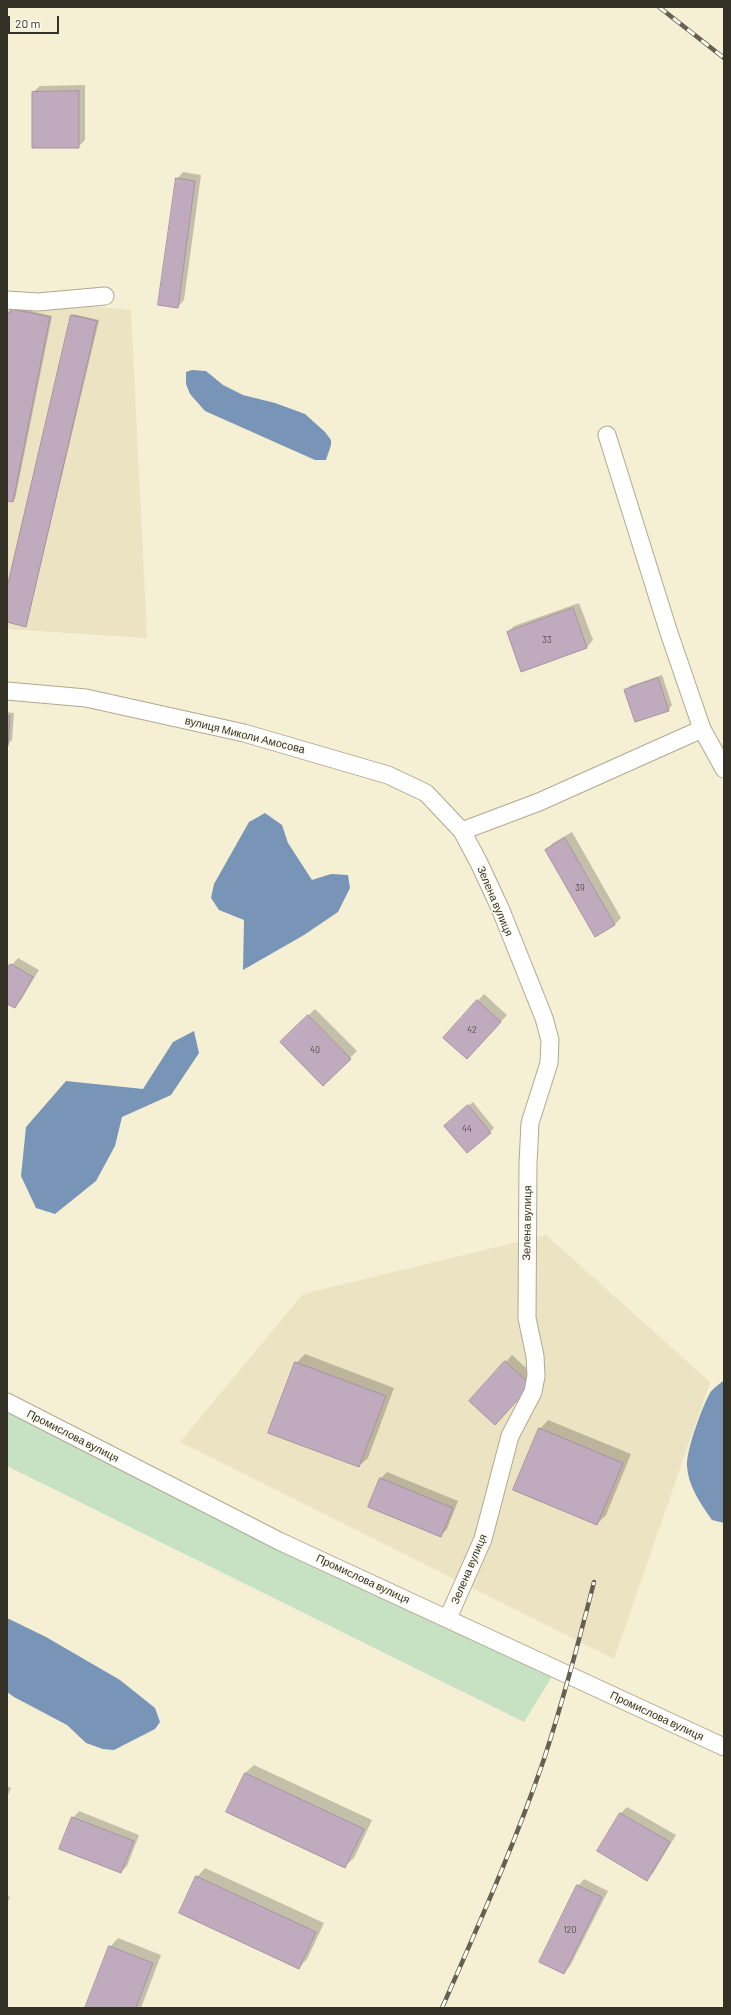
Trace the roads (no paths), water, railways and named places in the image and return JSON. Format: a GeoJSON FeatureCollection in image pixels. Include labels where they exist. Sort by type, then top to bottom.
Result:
{"type":"FeatureCollection","features":[{"type":"Feature","properties":{"kind":"street"},"geometry":{"type":"LineString","coordinates":[[7,300],[38,302],[105,296]]}},
{"type":"Feature","properties":{"kind":"street"},"geometry":{"type":"LineString","coordinates":[[608,434],[668,630],[702,729],[724,769]]}},
{"type":"Feature","properties":{"kind":"street","name":"вулиця Миколи Амосова"},"geometry":{"type":"LineString","coordinates":[[7,691],[86,698],[244,733],[388,775],[426,793],[462,831]]}},
{"type":"Feature","properties":{"kind":"street"},"geometry":{"type":"LineString","coordinates":[[462,831],[539,802],[702,729]]}},
{"type":"Feature","properties":{"kind":"street","name":"Зелена вулиця"},"geometry":{"type":"LineString","coordinates":[[448,1618],[483,1539],[510,1436],[533,1392],[536,1376],[535,1356],[527,1318],[528,1155],[530,1123],[549,1063],[550,1040],[544,1018],[500,908],[462,831]]}},
{"type":"Feature","properties":{"kind":"street","name":"Промислова вулиця"},"geometry":{"type":"LineString","coordinates":[[7,1402],[279,1540],[724,1747]]}},
{"type":"Feature","properties":{"kind":"water"},"geometry":{"type":"Polygon","coordinates":[[[192,370],[206,371],[223,385],[243,395],[275,403],[305,414],[325,432],[331,440],[331,445],[326,460],[315,460],[205,411],[190,394],[186,384],[186,372],[192,370]]]}},
{"type":"Feature","properties":{"kind":"water"},"geometry":{"type":"Polygon","coordinates":[[[265,813],[282,825],[288,843],[312,880],[331,874],[348,875],[350,888],[338,912],[304,935],[243,970],[244,920],[219,910],[211,898],[214,884],[249,822],[265,813]]]}},
{"type":"Feature","properties":{"kind":"water"},"geometry":{"type":"Polygon","coordinates":[[[194,1031],[199,1053],[171,1095],[122,1117],[115,1146],[96,1181],[55,1214],[36,1208],[21,1176],[26,1127],[66,1081],[143,1089],[173,1042],[194,1031]]]}},
{"type":"Feature","properties":{"kind":"water"},"geometry":{"type":"Polygon","coordinates":[[[724,1380],[724,1523],[712,1520],[692,1488],[688,1473],[687,1459],[695,1429],[703,1408],[711,1391],[724,1380]]]}},
{"type":"Feature","properties":{"kind":"water"},"geometry":{"type":"Polygon","coordinates":[[[7,1618],[46,1637],[120,1680],[155,1708],[160,1722],[155,1729],[114,1750],[103,1749],[86,1743],[67,1725],[7,1692],[7,1618]]]}},
{"type":"Feature","properties":{"kind":"railway"},"geometry":{"type":"LineString","coordinates":[[659,7],[724,58]]}},
{"type":"Feature","properties":{"kind":"railway"},"geometry":{"type":"LineString","coordinates":[[442,2008],[496,1885],[533,1791],[577,1649],[594,1582]]}}]}
